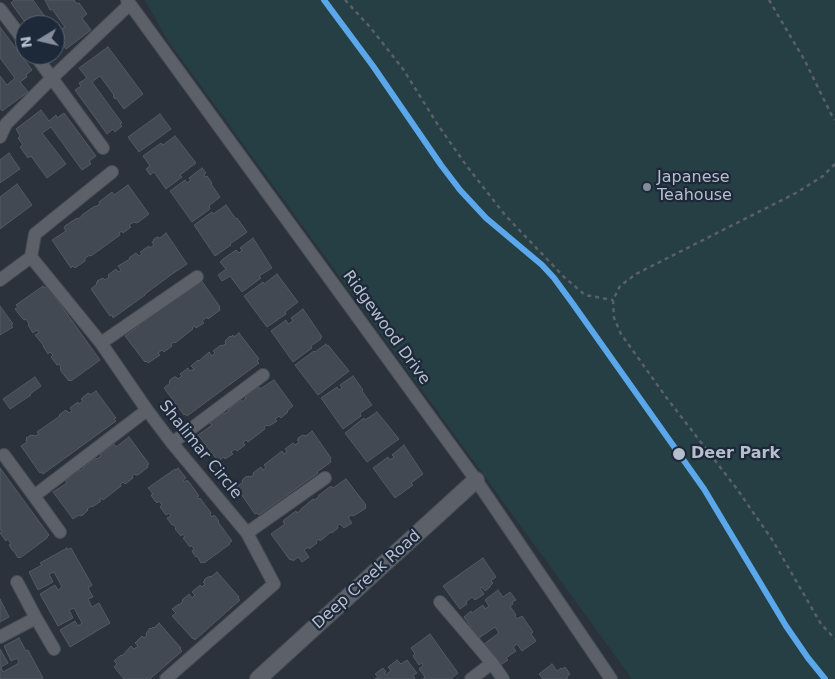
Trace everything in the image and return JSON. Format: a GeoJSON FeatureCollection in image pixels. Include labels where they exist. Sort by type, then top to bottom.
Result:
{"type":"FeatureCollection","features":[{"type":"Feature","properties":{"kind":"street"},"geometry":{"type":"LineString","coordinates":[[0,136],[6,124],[129,2]]}},
{"type":"Feature","properties":{"kind":"street","name":"Ridgewood Drive"},"geometry":{"type":"LineString","coordinates":[[129,2],[476,480],[611,679]]}},
{"type":"Feature","properties":{"kind":"street"},"geometry":{"type":"LineString","coordinates":[[0,9],[15,29]]}},
{"type":"Feature","properties":{"kind":"street"},"geometry":{"type":"LineString","coordinates":[[42,65],[104,148]]}},
{"type":"Feature","properties":{"kind":"street"},"geometry":{"type":"LineString","coordinates":[[0,280],[31,258],[35,234],[112,172]]}},
{"type":"Feature","properties":{"kind":"street","name":"Shalimar Circle"},"geometry":{"type":"LineString","coordinates":[[31,258],[101,342],[172,443],[247,533],[274,584],[166,679]]}},
{"type":"Feature","properties":{"kind":"street"},"geometry":{"type":"LineString","coordinates":[[101,342],[197,277]]}},
{"type":"Feature","properties":{"kind":"street"},"geometry":{"type":"LineString","coordinates":[[172,443],[263,375]]}},
{"type":"Feature","properties":{"kind":"street"},"geometry":{"type":"LineString","coordinates":[[34,496],[147,410]]}},
{"type":"Feature","properties":{"kind":"street"},"geometry":{"type":"LineString","coordinates":[[4,456],[60,532]]}},
{"type":"Feature","properties":{"kind":"street"},"geometry":{"type":"LineString","coordinates":[[247,533],[325,478]]}},
{"type":"Feature","properties":{"kind":"street","name":"Deep Creek Road"},"geometry":{"type":"LineString","coordinates":[[258,679],[476,480]]}},
{"type":"Feature","properties":{"kind":"street"},"geometry":{"type":"LineString","coordinates":[[17,582],[54,648]]}},
{"type":"Feature","properties":{"kind":"street"},"geometry":{"type":"LineString","coordinates":[[440,602],[492,663],[503,679]]}},
{"type":"Feature","properties":{"kind":"street"},"geometry":{"type":"LineString","coordinates":[[0,637],[36,618]]}},
{"type":"Feature","properties":{"kind":"street"},"geometry":{"type":"LineString","coordinates":[[471,679],[492,663]]}},
{"type":"Feature","properties":{"kind":"path"},"geometry":{"type":"LineString","coordinates":[[345,0],[370,27],[403,69],[438,125],[505,215],[564,278],[585,295],[613,300]]}},
{"type":"Feature","properties":{"kind":"path"},"geometry":{"type":"LineString","coordinates":[[769,0],[805,61],[835,120]]}},
{"type":"Feature","properties":{"kind":"path"},"geometry":{"type":"LineString","coordinates":[[835,164],[823,176],[796,193],[636,274],[620,286],[613,300],[614,318],[621,334],[774,541],[821,624],[835,639]]}},
{"type":"Feature","properties":{"kind":"green space"},"geometry":{"type":"Polygon","coordinates":[[[145,0],[835,0],[835,679],[632,679],[166,38],[145,0]]]}},
{"type":"Feature","properties":{"kind":"building"},"geometry":{"type":"Polygon","coordinates":[[[14,0],[33,0],[44,15],[20,15],[11,3],[14,0]]]}},
{"type":"Feature","properties":{"kind":"building"},"geometry":{"type":"Polygon","coordinates":[[[45,0],[74,0],[77,4],[79,3],[87,14],[82,18],[91,30],[66,49],[65,15],[56,15],[52,9],[50,10],[45,0]]]}},
{"type":"Feature","properties":{"kind":"building"},"geometry":{"type":"Polygon","coordinates":[[[0,27],[15,47],[15,65],[28,65],[32,70],[20,82],[28,92],[2,111],[0,108],[0,76],[7,85],[15,78],[0,58],[0,27]]]}},
{"type":"Feature","properties":{"kind":"building"},"geometry":{"type":"Polygon","coordinates":[[[108,47],[143,94],[124,109],[100,76],[92,82],[122,123],[120,124],[122,126],[115,132],[113,129],[107,134],[75,90],[81,86],[79,83],[87,78],[79,68],[108,47]]]}},
{"type":"Feature","properties":{"kind":"building"},"geometry":{"type":"Polygon","coordinates":[[[41,110],[49,121],[56,115],[57,118],[64,113],[96,156],[89,161],[91,164],[82,170],[51,127],[42,133],[66,164],[47,178],[31,156],[28,158],[20,147],[23,145],[18,138],[20,136],[16,129],[41,110]]]}},
{"type":"Feature","properties":{"kind":"building"},"geometry":{"type":"Polygon","coordinates":[[[160,114],[171,129],[139,152],[128,137],[160,114]]]}},
{"type":"Feature","properties":{"kind":"building"},"geometry":{"type":"Polygon","coordinates":[[[175,136],[196,163],[166,189],[154,172],[150,175],[146,169],[150,166],[143,156],[175,136]]]}},
{"type":"Feature","properties":{"kind":"building"},"geometry":{"type":"Polygon","coordinates":[[[9,153],[20,169],[0,183],[0,160],[9,153]]]}},
{"type":"Feature","properties":{"kind":"building"},"geometry":{"type":"Polygon","coordinates":[[[202,168],[206,173],[204,174],[205,177],[207,176],[220,197],[209,206],[210,209],[192,222],[170,191],[185,180],[187,183],[191,180],[189,178],[202,168]]]}},
{"type":"Feature","properties":{"kind":"building"},"geometry":{"type":"Polygon","coordinates":[[[17,184],[32,205],[0,229],[0,197],[17,184]]]}},
{"type":"Feature","properties":{"kind":"building"},"geometry":{"type":"Polygon","coordinates":[[[128,185],[149,214],[137,223],[134,222],[129,225],[131,227],[123,233],[122,231],[119,233],[120,235],[91,256],[85,258],[85,261],[75,268],[73,266],[71,268],[52,240],[66,231],[65,226],[100,204],[99,202],[112,192],[114,195],[128,185]]]}},
{"type":"Feature","properties":{"kind":"building"},"geometry":{"type":"Polygon","coordinates":[[[226,205],[247,232],[215,256],[194,225],[226,205]]]}},
{"type":"Feature","properties":{"kind":"building"},"geometry":{"type":"Polygon","coordinates":[[[166,233],[187,264],[113,318],[91,289],[97,284],[97,281],[103,278],[105,280],[116,269],[118,272],[121,270],[118,266],[136,253],[139,256],[142,254],[140,252],[154,245],[153,240],[157,237],[160,238],[166,233]]]}},
{"type":"Feature","properties":{"kind":"building"},"geometry":{"type":"Polygon","coordinates":[[[253,238],[272,268],[259,276],[261,278],[242,292],[230,276],[222,281],[218,275],[226,269],[220,262],[236,250],[239,253],[242,250],[240,248],[253,238]]]}},
{"type":"Feature","properties":{"kind":"building"},"geometry":{"type":"Polygon","coordinates":[[[277,274],[298,302],[285,312],[286,314],[267,327],[244,296],[277,274]]]}},
{"type":"Feature","properties":{"kind":"building"},"geometry":{"type":"Polygon","coordinates":[[[201,280],[220,307],[220,310],[202,321],[204,323],[196,328],[195,326],[192,328],[175,343],[171,344],[172,346],[164,352],[162,350],[158,353],[160,355],[148,363],[145,362],[125,336],[139,326],[137,323],[201,280]]]}},
{"type":"Feature","properties":{"kind":"building"},"geometry":{"type":"Polygon","coordinates":[[[43,286],[44,288],[47,286],[100,360],[71,381],[61,371],[59,364],[57,365],[51,357],[53,355],[50,352],[48,354],[35,335],[39,333],[37,330],[33,333],[26,319],[23,319],[15,309],[18,307],[16,305],[43,286]]]}},
{"type":"Feature","properties":{"kind":"building"},"geometry":{"type":"Polygon","coordinates":[[[0,306],[13,324],[11,325],[13,327],[0,335],[0,306]]]}},
{"type":"Feature","properties":{"kind":"building"},"geometry":{"type":"Polygon","coordinates":[[[303,309],[322,337],[311,346],[312,348],[293,362],[271,331],[286,320],[288,324],[293,321],[291,318],[303,309]]]}},
{"type":"Feature","properties":{"kind":"building"},"geometry":{"type":"Polygon","coordinates":[[[239,333],[259,359],[257,361],[259,363],[187,416],[184,415],[164,388],[174,377],[178,379],[182,376],[180,374],[188,368],[190,371],[194,369],[191,366],[198,360],[209,352],[212,356],[215,353],[213,351],[226,344],[225,341],[230,336],[233,335],[234,337],[239,333]]]}},
{"type":"Feature","properties":{"kind":"building"},"geometry":{"type":"Polygon","coordinates":[[[326,344],[349,371],[318,395],[295,365],[326,344]]]}},
{"type":"Feature","properties":{"kind":"building"},"geometry":{"type":"Polygon","coordinates":[[[353,376],[372,405],[343,429],[321,398],[337,387],[339,390],[342,388],[340,385],[353,376]]]}},
{"type":"Feature","properties":{"kind":"building"},"geometry":{"type":"Polygon","coordinates":[[[35,377],[41,386],[10,409],[3,399],[35,377]]]}},
{"type":"Feature","properties":{"kind":"building"},"geometry":{"type":"Polygon","coordinates":[[[274,380],[293,406],[281,418],[279,416],[275,419],[277,421],[264,427],[265,429],[248,442],[246,440],[243,442],[245,445],[237,451],[235,449],[231,452],[233,454],[218,461],[198,435],[212,425],[210,423],[223,413],[229,411],[241,400],[242,402],[256,388],[259,387],[260,389],[274,380]]]}},
{"type":"Feature","properties":{"kind":"building"},"geometry":{"type":"Polygon","coordinates":[[[96,391],[116,418],[114,419],[116,421],[43,474],[42,472],[40,473],[21,446],[27,442],[26,438],[39,434],[37,432],[59,415],[66,410],[69,413],[72,411],[70,408],[83,401],[81,399],[83,397],[96,391]]]}},
{"type":"Feature","properties":{"kind":"building"},"geometry":{"type":"Polygon","coordinates":[[[377,412],[399,439],[367,462],[345,433],[364,418],[365,420],[377,412]]]}},
{"type":"Feature","properties":{"kind":"building"},"geometry":{"type":"Polygon","coordinates":[[[312,431],[331,458],[331,462],[259,515],[255,514],[236,487],[247,476],[254,475],[253,473],[261,467],[263,470],[266,468],[264,465],[282,451],[284,454],[287,452],[285,449],[293,443],[295,445],[299,442],[298,438],[303,435],[306,436],[312,431]]]}},
{"type":"Feature","properties":{"kind":"building"},"geometry":{"type":"Polygon","coordinates":[[[129,437],[149,464],[147,465],[148,467],[138,475],[132,476],[133,478],[125,484],[123,482],[121,486],[103,500],[102,498],[99,500],[101,501],[87,509],[83,515],[73,519],[53,492],[67,483],[65,480],[101,456],[100,454],[114,444],[116,447],[129,437]]]}},
{"type":"Feature","properties":{"kind":"building"},"geometry":{"type":"Polygon","coordinates":[[[404,445],[423,474],[411,483],[413,485],[395,498],[373,468],[388,457],[390,460],[394,457],[392,455],[404,445]]]}},
{"type":"Feature","properties":{"kind":"building"},"geometry":{"type":"Polygon","coordinates":[[[0,468],[49,535],[20,558],[18,558],[9,545],[11,544],[8,539],[6,541],[0,533],[2,532],[0,529],[0,468]]]}},
{"type":"Feature","properties":{"kind":"building"},"geometry":{"type":"Polygon","coordinates":[[[178,468],[186,478],[183,480],[184,482],[187,480],[189,482],[199,496],[197,497],[200,498],[212,517],[214,515],[219,521],[232,541],[204,563],[201,563],[193,553],[194,549],[183,538],[185,537],[183,534],[181,536],[172,525],[167,518],[171,516],[169,513],[166,515],[160,507],[162,505],[159,501],[157,503],[155,501],[151,495],[153,494],[148,488],[178,468]]]}},
{"type":"Feature","properties":{"kind":"building"},"geometry":{"type":"Polygon","coordinates":[[[346,479],[366,505],[366,508],[348,517],[352,523],[344,528],[340,524],[332,533],[320,541],[319,539],[316,541],[317,543],[309,549],[308,547],[304,550],[309,557],[302,562],[298,557],[293,561],[292,559],[290,560],[271,534],[285,524],[284,520],[296,511],[297,513],[331,486],[333,488],[346,479]]]}},
{"type":"Feature","properties":{"kind":"building"},"geometry":{"type":"Polygon","coordinates":[[[67,548],[67,550],[71,548],[92,585],[88,588],[93,597],[88,599],[92,607],[99,603],[110,623],[70,647],[60,630],[75,621],[78,626],[82,623],[74,608],[69,610],[73,618],[58,626],[40,594],[55,585],[58,590],[62,587],[54,572],[49,574],[53,582],[38,590],[29,572],[42,565],[40,563],[67,548]]]}},
{"type":"Feature","properties":{"kind":"building"},"geometry":{"type":"Polygon","coordinates":[[[483,558],[496,577],[485,591],[482,587],[480,588],[484,594],[475,600],[472,597],[460,609],[443,586],[483,558]]]}},
{"type":"Feature","properties":{"kind":"building"},"geometry":{"type":"Polygon","coordinates":[[[217,572],[240,600],[195,640],[172,616],[176,613],[172,609],[179,605],[189,594],[192,598],[195,595],[192,592],[200,585],[202,587],[205,584],[204,580],[217,572]]]}},
{"type":"Feature","properties":{"kind":"building"},"geometry":{"type":"Polygon","coordinates":[[[498,590],[503,597],[510,592],[516,600],[510,606],[517,619],[522,616],[533,632],[531,634],[536,641],[522,651],[517,644],[513,647],[516,651],[499,666],[484,644],[499,633],[495,627],[479,638],[475,637],[464,617],[483,605],[485,609],[489,606],[485,600],[498,590]]]}},
{"type":"Feature","properties":{"kind":"building"},"geometry":{"type":"Polygon","coordinates":[[[0,599],[9,617],[0,622],[0,599]]]}},
{"type":"Feature","properties":{"kind":"building"},"geometry":{"type":"Polygon","coordinates":[[[159,623],[182,651],[150,679],[124,679],[114,667],[117,664],[114,661],[122,656],[131,646],[134,649],[138,646],[135,643],[142,636],[144,638],[147,635],[150,628],[154,628],[159,623]]]}},
{"type":"Feature","properties":{"kind":"building"},"geometry":{"type":"Polygon","coordinates":[[[430,634],[458,673],[452,679],[423,679],[425,677],[419,669],[423,665],[422,663],[419,665],[413,656],[415,654],[411,648],[430,634]]]}},
{"type":"Feature","properties":{"kind":"building"},"geometry":{"type":"Polygon","coordinates":[[[19,638],[26,651],[28,650],[43,678],[0,679],[0,649],[8,663],[1,667],[3,672],[19,663],[17,658],[11,661],[4,646],[19,638]]]}},
{"type":"Feature","properties":{"kind":"building"},"geometry":{"type":"Polygon","coordinates":[[[397,660],[401,664],[407,660],[417,673],[413,675],[415,679],[375,679],[378,677],[375,674],[383,668],[386,672],[384,673],[385,675],[391,671],[388,667],[397,660]]]}},
{"type":"Feature","properties":{"kind":"building"},"geometry":{"type":"Polygon","coordinates":[[[552,664],[557,671],[565,667],[570,674],[567,679],[543,679],[539,674],[552,664]]]}},
{"type":"Feature","properties":{"kind":"transit line"},"geometry":{"type":"LineString","coordinates":[[324,0],[460,190],[486,218],[542,265],[554,278],[704,489],[786,626],[825,679]]}},
{"type":"Feature","properties":{"kind":"place","name":"Japanese Teahouse"},"geometry":{"type":"Point","coordinates":[647,187]}},
{"type":"Feature","properties":{"kind":"place","name":"Deer Park"},"geometry":{"type":"Point","coordinates":[679,454]}}]}
